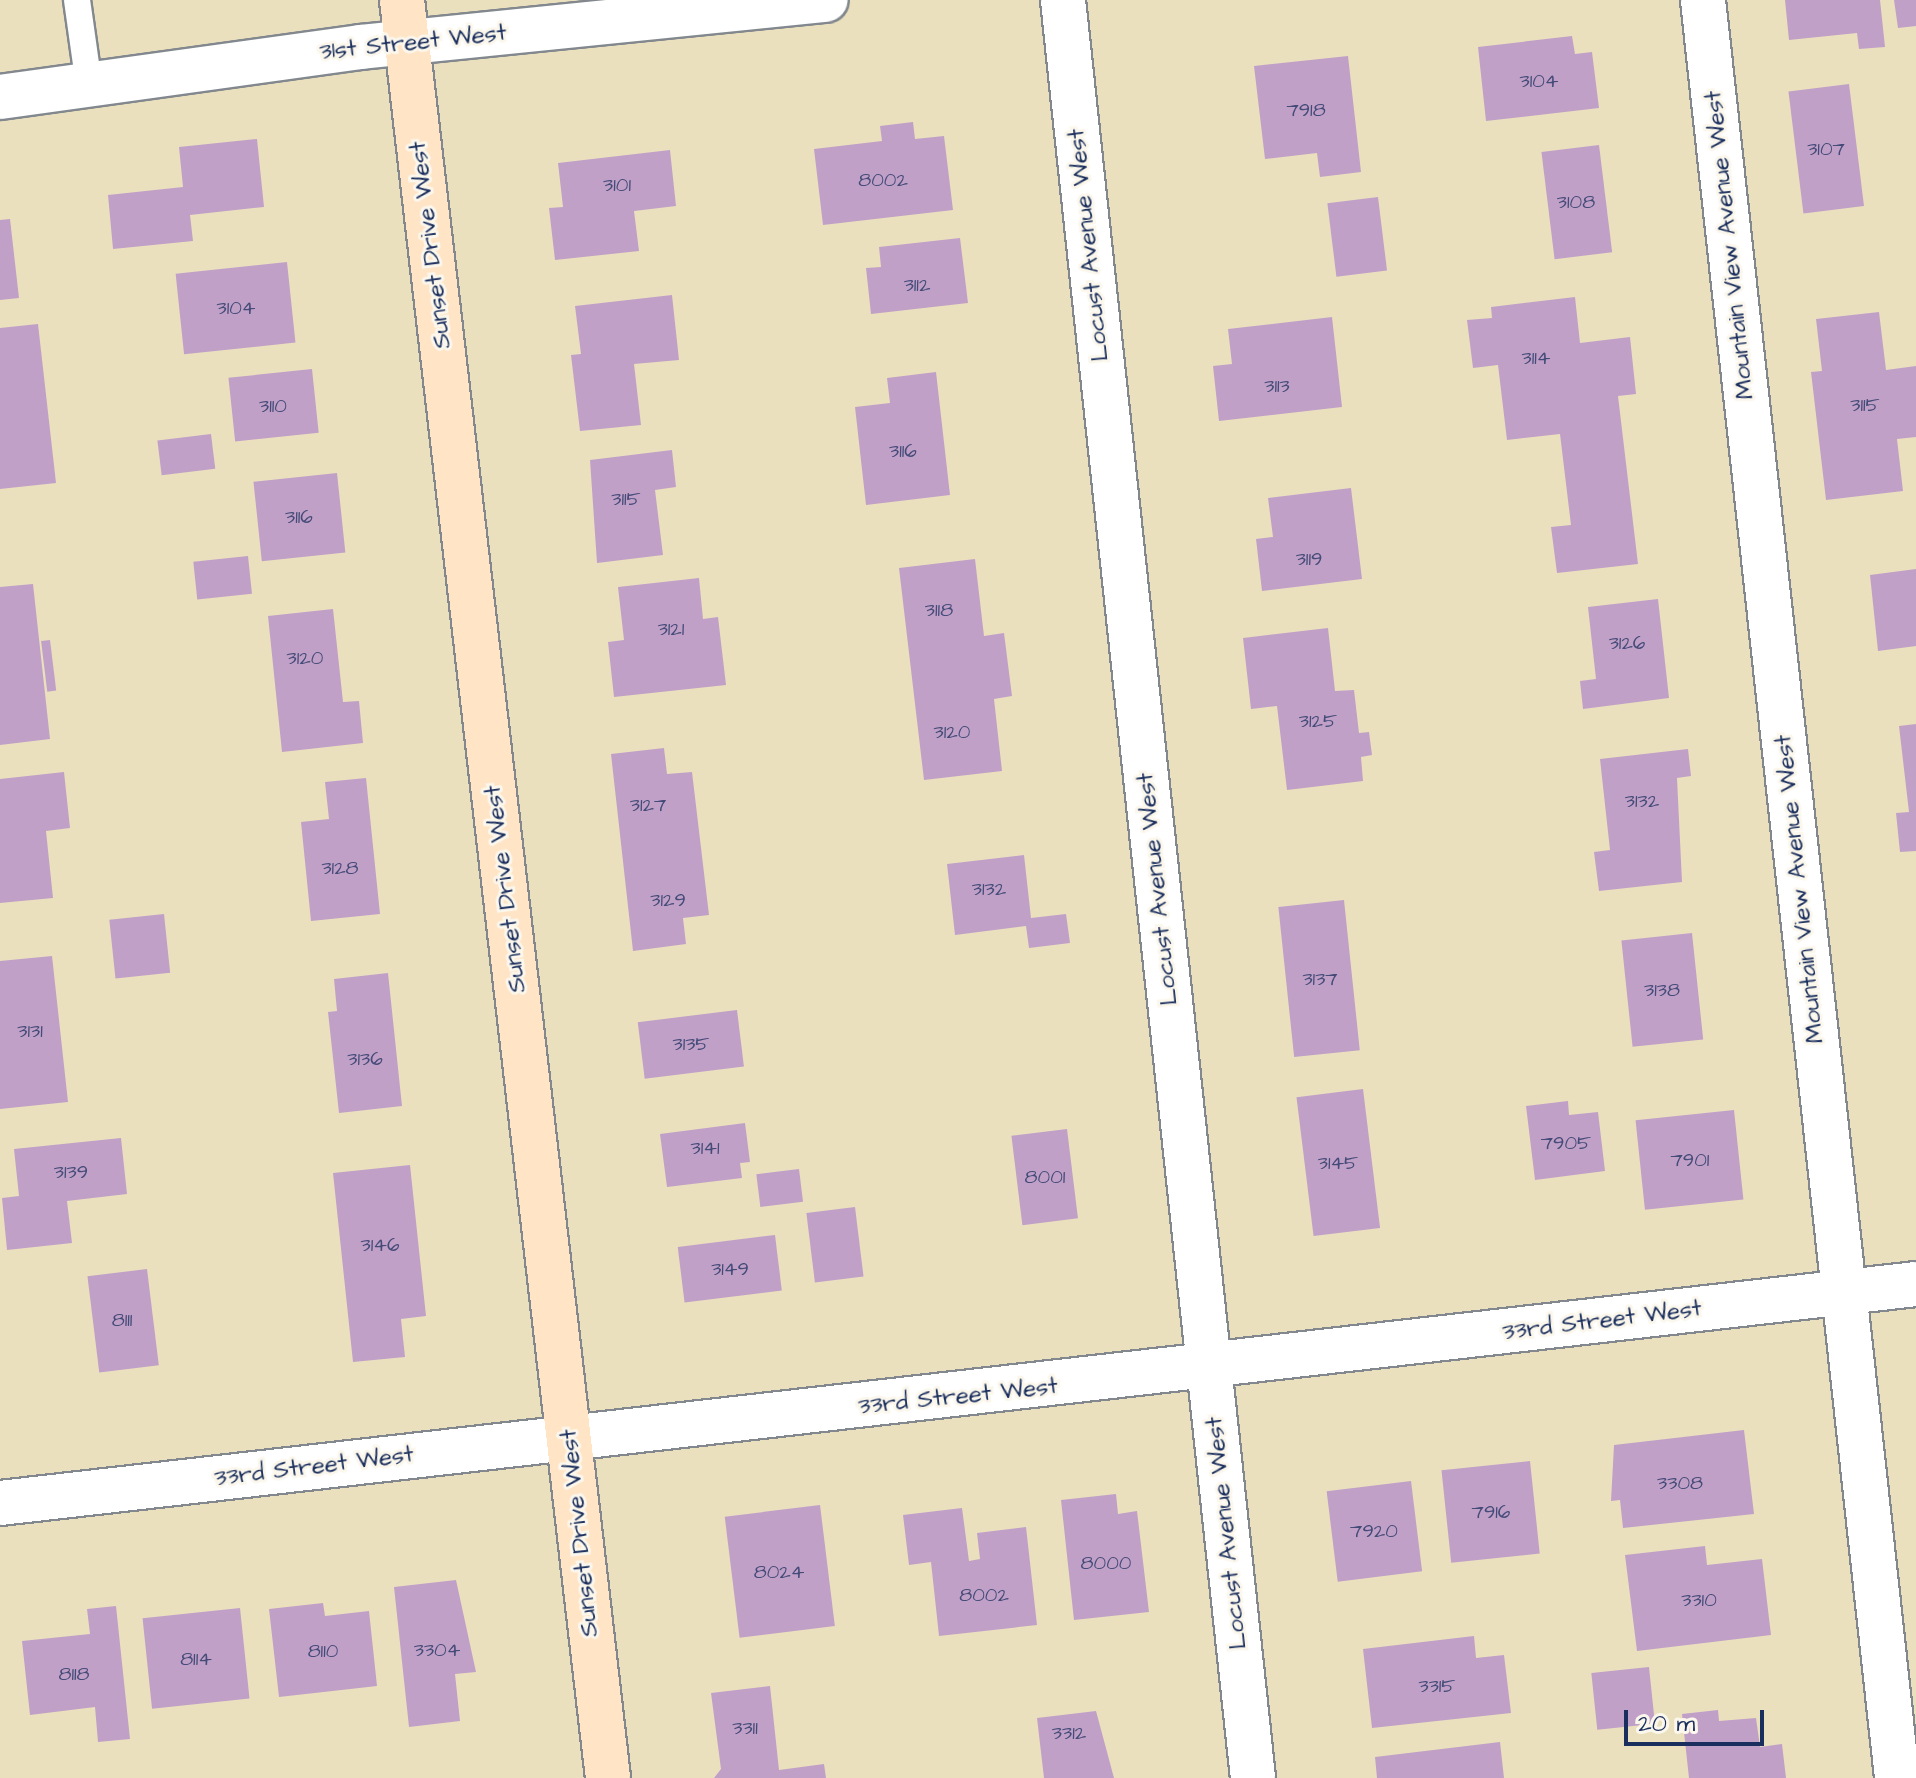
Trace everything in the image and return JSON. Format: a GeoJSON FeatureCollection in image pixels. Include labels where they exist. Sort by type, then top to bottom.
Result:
{"type":"FeatureCollection","features":[{"type":"Feature","properties":{"kind":"street","name":"Sunset Drive West"},"geometry":{"type":"LineString","coordinates":[[402,0],[608,1778]]}},
{"type":"Feature","properties":{"kind":"street","name":"31st Street West"},"geometry":{"type":"LineString","coordinates":[[0,97],[407,44],[826,0]]}},
{"type":"Feature","properties":{"kind":"street","name":"Locust Avenue West"},"geometry":{"type":"LineString","coordinates":[[1063,0],[1253,1778]]}},
{"type":"Feature","properties":{"kind":"street","name":"Mountain View Avenue West"},"geometry":{"type":"LineString","coordinates":[[1703,0],[1897,1778]]}},
{"type":"Feature","properties":{"kind":"street","name":"33rd Street West"},"geometry":{"type":"LineString","coordinates":[[0,1503],[570,1437],[1209,1370],[1916,1284]]}},
{"type":"Feature","properties":{"kind":"lane"},"geometry":{"type":"LineString","coordinates":[[77,0],[89,85]]}},
{"type":"Feature","properties":{"kind":"building"},"geometry":{"type":"Polygon","coordinates":[[[1785,0],[1880,0],[1885,47],[1859,49],[1857,33],[1789,40],[1785,0]]]}},
{"type":"Feature","properties":{"kind":"building"},"geometry":{"type":"Polygon","coordinates":[[[1894,0],[1916,0],[1916,26],[1898,28],[1894,0]]]}},
{"type":"Feature","properties":{"kind":"building"},"geometry":{"type":"Polygon","coordinates":[[[1572,36],[1575,54],[1592,52],[1599,108],[1486,121],[1478,47],[1572,36]]]}},
{"type":"Feature","properties":{"kind":"building"},"geometry":{"type":"Polygon","coordinates":[[[1348,56],[1361,172],[1320,177],[1317,153],[1265,159],[1254,66],[1348,56]]]}},
{"type":"Feature","properties":{"kind":"building"},"geometry":{"type":"Polygon","coordinates":[[[1849,84],[1864,206],[1803,214],[1788,91],[1849,84]]]}},
{"type":"Feature","properties":{"kind":"building"},"geometry":{"type":"Polygon","coordinates":[[[913,122],[915,139],[944,136],[953,210],[823,225],[814,149],[882,141],[880,126],[913,122]]]}},
{"type":"Feature","properties":{"kind":"building"},"geometry":{"type":"Polygon","coordinates":[[[257,139],[264,207],[190,215],[193,241],[113,249],[108,195],[183,187],[179,147],[257,139]]]}},
{"type":"Feature","properties":{"kind":"building"},"geometry":{"type":"Polygon","coordinates":[[[1599,145],[1612,252],[1555,259],[1541,152],[1599,145]]]}},
{"type":"Feature","properties":{"kind":"building"},"geometry":{"type":"Polygon","coordinates":[[[670,150],[676,206],[634,211],[639,251],[555,260],[549,208],[563,207],[558,163],[670,150]]]}},
{"type":"Feature","properties":{"kind":"building"},"geometry":{"type":"Polygon","coordinates":[[[1378,197],[1387,270],[1336,277],[1327,203],[1378,197]]]}},
{"type":"Feature","properties":{"kind":"building"},"geometry":{"type":"Polygon","coordinates":[[[10,219],[19,298],[0,300],[0,220],[10,219]]]}},
{"type":"Feature","properties":{"kind":"building"},"geometry":{"type":"Polygon","coordinates":[[[960,238],[968,303],[871,314],[866,268],[881,267],[879,247],[960,238]]]}},
{"type":"Feature","properties":{"kind":"building"},"geometry":{"type":"Polygon","coordinates":[[[287,262],[295,343],[184,354],[176,274],[287,262]]]}},
{"type":"Feature","properties":{"kind":"building"},"geometry":{"type":"Polygon","coordinates":[[[672,295],[679,360],[634,364],[641,425],[580,431],[571,355],[581,354],[575,306],[672,295]]]}},
{"type":"Feature","properties":{"kind":"building"},"geometry":{"type":"Polygon","coordinates":[[[1575,297],[1580,343],[1630,337],[1636,394],[1618,396],[1638,564],[1557,573],[1551,527],[1571,525],[1560,434],[1507,440],[1498,365],[1473,368],[1467,320],[1492,318],[1491,307],[1575,297]]]}},
{"type":"Feature","properties":{"kind":"building"},"geometry":{"type":"Polygon","coordinates":[[[1879,312],[1886,370],[1916,366],[1916,437],[1897,439],[1903,491],[1826,500],[1811,372],[1822,371],[1816,319],[1879,312]]]}},
{"type":"Feature","properties":{"kind":"building"},"geometry":{"type":"Polygon","coordinates":[[[1332,317],[1342,407],[1219,421],[1213,366],[1232,364],[1228,329],[1332,317]]]}},
{"type":"Feature","properties":{"kind":"building"},"geometry":{"type":"Polygon","coordinates":[[[38,324],[56,483],[0,489],[0,328],[38,324]]]}},
{"type":"Feature","properties":{"kind":"building"},"geometry":{"type":"Polygon","coordinates":[[[312,369],[319,433],[235,441],[228,378],[312,369]]]}},
{"type":"Feature","properties":{"kind":"building"},"geometry":{"type":"Polygon","coordinates":[[[936,372],[950,495],[866,505],[855,407],[890,403],[887,378],[936,372]]]}},
{"type":"Feature","properties":{"kind":"building"},"geometry":{"type":"Polygon","coordinates":[[[211,434],[215,469],[162,475],[157,441],[211,434]]]}},
{"type":"Feature","properties":{"kind":"building"},"geometry":{"type":"Polygon","coordinates":[[[672,450],[676,487],[655,490],[663,555],[597,563],[590,460],[672,450]]]}},
{"type":"Feature","properties":{"kind":"building"},"geometry":{"type":"Polygon","coordinates":[[[337,473],[345,553],[262,561],[253,482],[337,473]]]}},
{"type":"Feature","properties":{"kind":"building"},"geometry":{"type":"Polygon","coordinates":[[[1351,488],[1362,579],[1262,591],[1256,539],[1273,537],[1268,498],[1351,488]]]}},
{"type":"Feature","properties":{"kind":"building"},"geometry":{"type":"Polygon","coordinates":[[[248,556],[252,594],[197,600],[193,562],[248,556]]]}},
{"type":"Feature","properties":{"kind":"building"},"geometry":{"type":"Polygon","coordinates":[[[975,559],[984,636],[1004,633],[1012,696],[994,699],[1002,771],[924,780],[899,568],[975,559]]]}},
{"type":"Feature","properties":{"kind":"building"},"geometry":{"type":"Polygon","coordinates":[[[1916,569],[1916,646],[1878,651],[1870,575],[1916,569]]]}},
{"type":"Feature","properties":{"kind":"building"},"geometry":{"type":"Polygon","coordinates":[[[699,578],[703,619],[718,617],[726,685],[614,697],[608,642],[624,640],[618,587],[699,578]]]}},
{"type":"Feature","properties":{"kind":"building"},"geometry":{"type":"Polygon","coordinates":[[[33,584],[50,739],[0,745],[0,587],[33,584]]]}},
{"type":"Feature","properties":{"kind":"building"},"geometry":{"type":"Polygon","coordinates":[[[1658,599],[1669,698],[1583,709],[1580,681],[1596,679],[1588,607],[1658,599]]]}},
{"type":"Feature","properties":{"kind":"building"},"geometry":{"type":"Polygon","coordinates":[[[333,609],[343,702],[359,701],[363,743],[282,752],[268,616],[333,609]]]}},
{"type":"Feature","properties":{"kind":"building"},"geometry":{"type":"Polygon","coordinates":[[[1328,628],[1335,691],[1354,690],[1359,733],[1369,732],[1372,755],[1361,757],[1363,781],[1287,790],[1277,706],[1251,709],[1243,638],[1328,628]]]}},
{"type":"Feature","properties":{"kind":"building"},"geometry":{"type":"Polygon","coordinates":[[[50,640],[56,691],[47,692],[41,641],[50,640]]]}},
{"type":"Feature","properties":{"kind":"building"},"geometry":{"type":"Polygon","coordinates":[[[1916,724],[1916,851],[1900,852],[1896,813],[1909,812],[1899,726],[1916,724]]]}},
{"type":"Feature","properties":{"kind":"building"},"geometry":{"type":"Polygon","coordinates":[[[664,748],[667,774],[692,772],[709,915],[683,918],[686,944],[633,951],[611,754],[664,748]]]}},
{"type":"Feature","properties":{"kind":"building"},"geometry":{"type":"Polygon","coordinates":[[[1688,749],[1691,776],[1677,778],[1682,882],[1599,891],[1594,852],[1610,850],[1600,759],[1688,749]]]}},
{"type":"Feature","properties":{"kind":"building"},"geometry":{"type":"Polygon","coordinates":[[[64,772],[70,828],[46,831],[53,898],[0,903],[0,779],[64,772]]]}},
{"type":"Feature","properties":{"kind":"building"},"geometry":{"type":"Polygon","coordinates":[[[366,778],[380,914],[311,921],[301,822],[329,819],[325,782],[366,778]]]}},
{"type":"Feature","properties":{"kind":"building"},"geometry":{"type":"Polygon","coordinates":[[[1024,855],[1031,918],[1066,914],[1070,943],[1029,948],[1026,926],[955,935],[947,864],[1024,855]]]}},
{"type":"Feature","properties":{"kind":"building"},"geometry":{"type":"Polygon","coordinates":[[[1344,900],[1360,1050],[1294,1057],[1278,907],[1344,900]]]}},
{"type":"Feature","properties":{"kind":"building"},"geometry":{"type":"Polygon","coordinates":[[[164,914],[170,973],[115,978],[109,920],[164,914]]]}},
{"type":"Feature","properties":{"kind":"building"},"geometry":{"type":"Polygon","coordinates":[[[1692,933],[1703,1039],[1633,1047],[1621,940],[1692,933]]]}},
{"type":"Feature","properties":{"kind":"building"},"geometry":{"type":"Polygon","coordinates":[[[52,956],[68,1102],[0,1109],[0,961],[52,956]]]}},
{"type":"Feature","properties":{"kind":"building"},"geometry":{"type":"Polygon","coordinates":[[[388,973],[402,1106],[339,1113],[328,1012],[337,1011],[334,979],[388,973]]]}},
{"type":"Feature","properties":{"kind":"building"},"geometry":{"type":"Polygon","coordinates":[[[737,1010],[744,1067],[645,1079],[638,1022],[737,1010]]]}},
{"type":"Feature","properties":{"kind":"building"},"geometry":{"type":"Polygon","coordinates":[[[1363,1089],[1380,1228],[1314,1236],[1296,1097],[1363,1089]]]}},
{"type":"Feature","properties":{"kind":"building"},"geometry":{"type":"Polygon","coordinates":[[[1568,1101],[1569,1115],[1598,1112],[1605,1171],[1535,1180],[1526,1106],[1568,1101]]]}},
{"type":"Feature","properties":{"kind":"building"},"geometry":{"type":"Polygon","coordinates":[[[1734,1110],[1743,1200],[1645,1210],[1636,1120],[1734,1110]]]}},
{"type":"Feature","properties":{"kind":"building"},"geometry":{"type":"Polygon","coordinates":[[[745,1123],[750,1162],[740,1163],[742,1178],[667,1187],[660,1134],[745,1123]]]}},
{"type":"Feature","properties":{"kind":"building"},"geometry":{"type":"Polygon","coordinates":[[[1067,1129],[1078,1218],[1022,1225],[1011,1136],[1067,1129]]]}},
{"type":"Feature","properties":{"kind":"building"},"geometry":{"type":"Polygon","coordinates":[[[121,1138],[127,1194],[67,1201],[72,1243],[7,1250],[2,1198],[19,1196],[14,1149],[121,1138]]]}},
{"type":"Feature","properties":{"kind":"building"},"geometry":{"type":"Polygon","coordinates":[[[410,1165],[426,1316],[401,1319],[405,1357],[353,1362],[333,1173],[410,1165]]]}},
{"type":"Feature","properties":{"kind":"building"},"geometry":{"type":"Polygon","coordinates":[[[799,1169],[803,1202],[760,1207],[756,1174],[799,1169]]]}},
{"type":"Feature","properties":{"kind":"building"},"geometry":{"type":"Polygon","coordinates":[[[855,1207],[864,1276],[815,1282],[806,1213],[855,1207]]]}},
{"type":"Feature","properties":{"kind":"building"},"geometry":{"type":"Polygon","coordinates":[[[775,1235],[782,1291],[685,1303],[678,1247],[775,1235]]]}},
{"type":"Feature","properties":{"kind":"building"},"geometry":{"type":"Polygon","coordinates":[[[147,1269],[159,1365],[99,1373],[87,1276],[147,1269]]]}},
{"type":"Feature","properties":{"kind":"building"},"geometry":{"type":"Polygon","coordinates":[[[1744,1430],[1754,1514],[1623,1528],[1620,1500],[1611,1501],[1614,1445],[1744,1430]]]}},
{"type":"Feature","properties":{"kind":"building"},"geometry":{"type":"Polygon","coordinates":[[[1530,1461],[1540,1553],[1451,1563],[1441,1470],[1530,1461]]]}},
{"type":"Feature","properties":{"kind":"building"},"geometry":{"type":"Polygon","coordinates":[[[1411,1481],[1422,1571],[1338,1582],[1327,1491],[1411,1481]]]}},
{"type":"Feature","properties":{"kind":"building"},"geometry":{"type":"Polygon","coordinates":[[[1116,1494],[1118,1514],[1137,1511],[1149,1612],[1074,1620],[1061,1500],[1116,1494]]]}},
{"type":"Feature","properties":{"kind":"building"},"geometry":{"type":"Polygon","coordinates":[[[820,1505],[835,1626],[740,1638],[725,1517],[820,1505]]]}},
{"type":"Feature","properties":{"kind":"building"},"geometry":{"type":"Polygon","coordinates":[[[962,1508],[969,1561],[980,1559],[977,1533],[1026,1527],[1037,1625],[939,1636],[931,1562],[909,1565],[903,1515],[962,1508]]]}},
{"type":"Feature","properties":{"kind":"building"},"geometry":{"type":"Polygon","coordinates":[[[1705,1546],[1707,1565],[1762,1559],[1771,1635],[1637,1651],[1625,1555],[1705,1546]]]}},
{"type":"Feature","properties":{"kind":"building"},"geometry":{"type":"Polygon","coordinates":[[[456,1580],[476,1672],[455,1674],[460,1721],[409,1727],[394,1587],[456,1580]]]}},
{"type":"Feature","properties":{"kind":"building"},"geometry":{"type":"Polygon","coordinates":[[[323,1603],[325,1616],[369,1611],[377,1686],[279,1697],[269,1609],[323,1603]]]}},
{"type":"Feature","properties":{"kind":"building"},"geometry":{"type":"Polygon","coordinates":[[[116,1606],[130,1739],[98,1742],[95,1707],[30,1715],[22,1641],[90,1634],[87,1609],[116,1606]]]}},
{"type":"Feature","properties":{"kind":"building"},"geometry":{"type":"Polygon","coordinates":[[[240,1608],[250,1699],[152,1709],[143,1618],[240,1608]]]}},
{"type":"Feature","properties":{"kind":"building"},"geometry":{"type":"Polygon","coordinates":[[[1474,1636],[1476,1658],[1504,1655],[1511,1713],[1372,1728],[1363,1649],[1474,1636]]]}},
{"type":"Feature","properties":{"kind":"building"},"geometry":{"type":"Polygon","coordinates":[[[1649,1667],[1655,1724],[1597,1730],[1591,1673],[1649,1667]]]}},
{"type":"Feature","properties":{"kind":"building"},"geometry":{"type":"Polygon","coordinates":[[[770,1686],[779,1770],[824,1764],[826,1778],[714,1778],[721,1769],[711,1693],[770,1686]]]}},
{"type":"Feature","properties":{"kind":"building"},"geometry":{"type":"Polygon","coordinates":[[[1718,1710],[1719,1721],[1756,1718],[1760,1747],[1782,1744],[1786,1778],[1689,1778],[1682,1714],[1718,1710]]]}},
{"type":"Feature","properties":{"kind":"building"},"geometry":{"type":"Polygon","coordinates":[[[1096,1711],[1114,1778],[1044,1778],[1037,1718],[1096,1711]]]}},
{"type":"Feature","properties":{"kind":"building"},"geometry":{"type":"Polygon","coordinates":[[[1500,1742],[1504,1778],[1377,1778],[1375,1757],[1500,1742]]]}}]}
